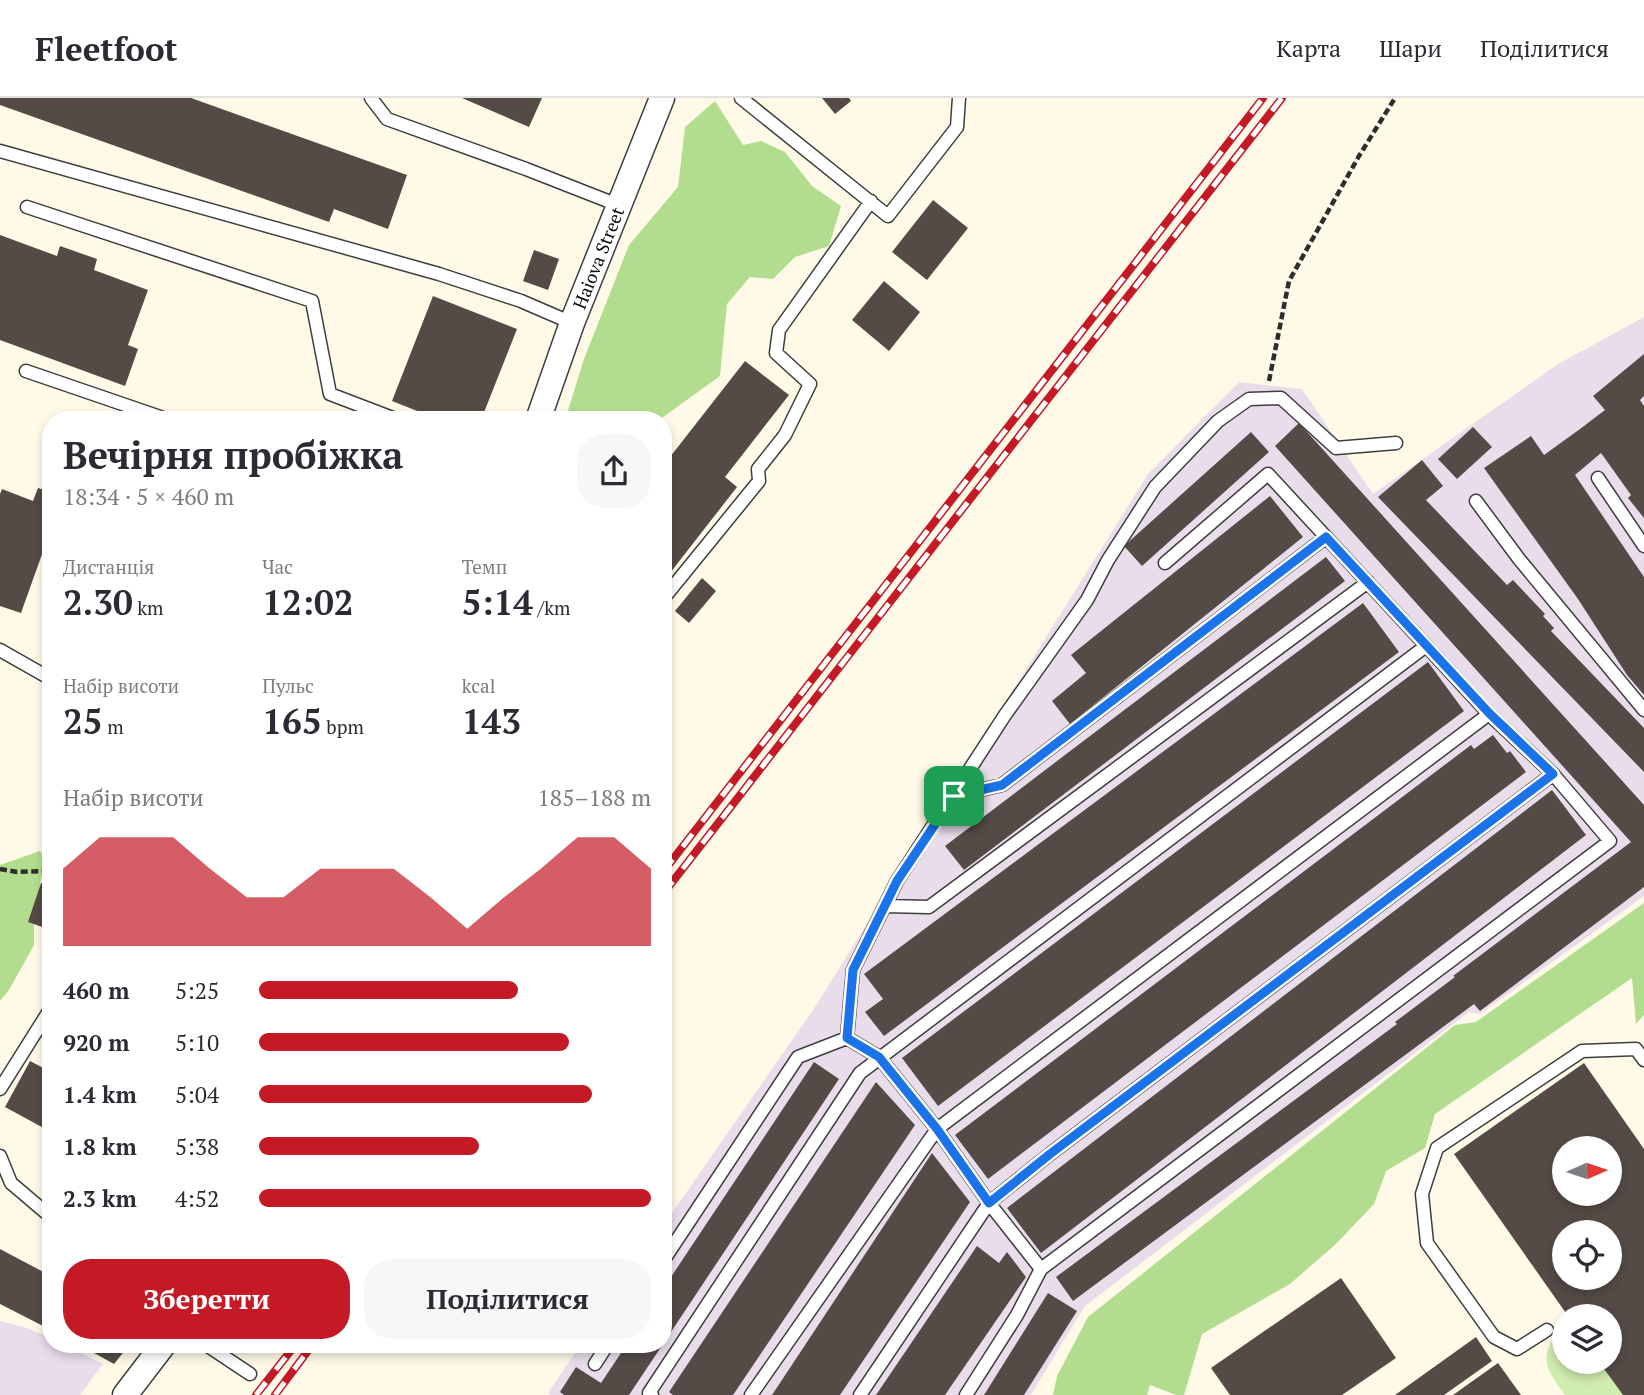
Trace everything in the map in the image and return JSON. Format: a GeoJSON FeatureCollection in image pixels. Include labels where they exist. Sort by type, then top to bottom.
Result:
{"type":"FeatureCollection","features":[{"type":"Feature","properties":{"kind":"street","name":"Haiova Street"},"geometry":{"type":"LineString","coordinates":[[541,411],[572,323],[662,98]]}},
{"type":"Feature","properties":{"kind":"street"},"geometry":{"type":"LineString","coordinates":[[125,1395],[157,1353]]}},
{"type":"Feature","properties":{"kind":"lane"},"geometry":{"type":"LineString","coordinates":[[372,98],[387,119],[618,205]]}},
{"type":"Feature","properties":{"kind":"lane"},"geometry":{"type":"LineString","coordinates":[[741,98],[888,216],[957,127],[959,98]]}},
{"type":"Feature","properties":{"kind":"lane"},"geometry":{"type":"LineString","coordinates":[[0,151],[439,274],[521,301],[572,323]]}},
{"type":"Feature","properties":{"kind":"lane"},"geometry":{"type":"LineString","coordinates":[[672,588],[759,481],[758,469],[785,435],[810,384],[776,353],[779,330],[871,201]]}},
{"type":"Feature","properties":{"kind":"lane"},"geometry":{"type":"LineString","coordinates":[[27,207],[312,301],[330,394],[374,411]]}},
{"type":"Feature","properties":{"kind":"lane"},"geometry":{"type":"LineString","coordinates":[[26,371],[133,411]]}},
{"type":"Feature","properties":{"kind":"lane"},"geometry":{"type":"LineString","coordinates":[[847,1038],[853,970],[897,881],[1005,715],[1087,600],[1108,560],[1155,487],[1218,421],[1249,399],[1281,398],[1336,448],[1396,443]]}},
{"type":"Feature","properties":{"kind":"lane"},"geometry":{"type":"LineString","coordinates":[[966,1395],[1017,1315],[1041,1269],[1610,841],[1553,774],[1489,713],[1268,474],[1166,563]]}},
{"type":"Feature","properties":{"kind":"lane"},"geometry":{"type":"LineString","coordinates":[[1598,478],[1644,546]]}},
{"type":"Feature","properties":{"kind":"lane"},"geometry":{"type":"LineString","coordinates":[[1476,501],[1555,604],[1644,710]]}},
{"type":"Feature","properties":{"kind":"lane"},"geometry":{"type":"LineString","coordinates":[[954,796],[1002,785],[1326,537]]}},
{"type":"Feature","properties":{"kind":"lane"},"geometry":{"type":"LineString","coordinates":[[885,906],[929,907],[1367,582]]}},
{"type":"Feature","properties":{"kind":"lane"},"geometry":{"type":"LineString","coordinates":[[652,1395],[649,1393],[860,1073],[1426,646]]}},
{"type":"Feature","properties":{"kind":"lane"},"geometry":{"type":"LineString","coordinates":[[0,650],[42,674]]}},
{"type":"Feature","properties":{"kind":"lane"},"geometry":{"type":"LineString","coordinates":[[751,1395],[937,1129],[1489,713]]}},
{"type":"Feature","properties":{"kind":"lane"},"geometry":{"type":"LineString","coordinates":[[860,1395],[989,1203],[1553,774]]}},
{"type":"Feature","properties":{"kind":"lane"},"geometry":{"type":"LineString","coordinates":[[0,1089],[42,1022]]}},
{"type":"Feature","properties":{"kind":"lane"},"geometry":{"type":"LineString","coordinates":[[847,1038],[879,1057],[937,1129],[989,1203],[1041,1269]]}},
{"type":"Feature","properties":{"kind":"lane"},"geometry":{"type":"LineString","coordinates":[[672,1247],[798,1057],[847,1038]]}},
{"type":"Feature","properties":{"kind":"lane"},"geometry":{"type":"LineString","coordinates":[[1546,1330],[1517,1349],[1494,1337],[1427,1243],[1422,1194],[1437,1148],[1582,1051],[1636,1049],[1644,1060]]}},
{"type":"Feature","properties":{"kind":"lane"},"geometry":{"type":"LineString","coordinates":[[0,1156],[11,1183],[42,1209]]}},
{"type":"Feature","properties":{"kind":"lane"},"geometry":{"type":"LineString","coordinates":[[218,1353],[250,1374]]}},
{"type":"Feature","properties":{"kind":"lane"},"geometry":{"type":"LineString","coordinates":[[596,1363],[602,1353]]}},
{"type":"Feature","properties":{"kind":"path"},"geometry":{"type":"LineString","coordinates":[[1266,399],[1289,281],[1395,98]]}},
{"type":"Feature","properties":{"kind":"path"},"geometry":{"type":"LineString","coordinates":[[0,869],[17,872],[42,871]]}},
{"type":"Feature","properties":{"kind":"shaded area"},"geometry":{"type":"Polygon","coordinates":[[[1644,317],[1644,896],[1480,1014],[1469,1012],[1084,1307],[1031,1395],[548,1393],[575,1353],[672,1353],[672,1213],[815,1007],[1148,474],[1239,382],[1302,389],[1373,494],[1558,364],[1644,317]]]}},
{"type":"Feature","properties":{"kind":"shaded area"},"geometry":{"type":"Polygon","coordinates":[[[0,1321],[42,1334],[42,1353],[82,1353],[103,1364],[80,1395],[0,1395],[0,1321]]]}},
{"type":"Feature","properties":{"kind":"green space"},"geometry":{"type":"Polygon","coordinates":[[[715,101],[743,145],[761,141],[785,152],[812,186],[841,206],[829,246],[795,257],[773,279],[750,277],[727,304],[720,376],[671,411],[568,411],[584,359],[629,245],[678,187],[685,127],[715,101]]]}},
{"type":"Feature","properties":{"kind":"green space"},"geometry":{"type":"Polygon","coordinates":[[[40,851],[42,854],[42,874],[34,917],[34,945],[0,1001],[0,865],[40,851]]]}},
{"type":"Feature","properties":{"kind":"green space"},"geometry":{"type":"Polygon","coordinates":[[[1644,903],[1644,1015],[1636,1024],[1632,978],[1435,1114],[1425,1148],[1386,1171],[1374,1204],[1337,1243],[1290,1284],[1202,1334],[1184,1395],[1176,1395],[1150,1385],[1147,1395],[1053,1395],[1057,1376],[1088,1317],[1455,1025],[1476,1022],[1644,903]]]}},
{"type":"Feature","properties":{"kind":"green space"},"geometry":{"type":"Polygon","coordinates":[[[1552,1342],[1552,1374],[1608,1374],[1623,1395],[1565,1395],[1548,1368],[1546,1361],[1552,1342]]]}},
{"type":"Feature","properties":{"kind":"building"},"geometry":{"type":"Polygon","coordinates":[[[0,98],[191,98],[407,175],[388,229],[334,209],[329,222],[0,105],[0,98]]]}},
{"type":"Feature","properties":{"kind":"building"},"geometry":{"type":"Polygon","coordinates":[[[462,98],[542,98],[529,127],[462,98]]]}},
{"type":"Feature","properties":{"kind":"building"},"geometry":{"type":"Polygon","coordinates":[[[822,98],[849,98],[851,101],[835,114],[822,98]]]}},
{"type":"Feature","properties":{"kind":"building"},"geometry":{"type":"Polygon","coordinates":[[[933,200],[968,228],[927,280],[892,252],[933,200]]]}},
{"type":"Feature","properties":{"kind":"building"},"geometry":{"type":"Polygon","coordinates":[[[0,235],[57,256],[60,246],[97,259],[94,270],[148,290],[128,345],[138,349],[125,386],[0,340],[0,235]]]}},
{"type":"Feature","properties":{"kind":"building"},"geometry":{"type":"Polygon","coordinates":[[[534,250],[559,259],[548,290],[523,281],[534,250]]]}},
{"type":"Feature","properties":{"kind":"building"},"geometry":{"type":"Polygon","coordinates":[[[884,281],[920,312],[889,351],[852,320],[884,281]]]}},
{"type":"Feature","properties":{"kind":"building"},"geometry":{"type":"Polygon","coordinates":[[[433,296],[517,329],[485,411],[417,411],[392,401],[433,296]]]}},
{"type":"Feature","properties":{"kind":"building"},"geometry":{"type":"Polygon","coordinates":[[[1644,354],[1644,396],[1640,400],[1644,406],[1644,518],[1628,498],[1631,495],[1601,453],[1575,475],[1644,577],[1644,695],[1627,675],[1578,599],[1484,468],[1531,436],[1544,455],[1605,410],[1593,396],[1644,354]]]}},
{"type":"Feature","properties":{"kind":"building"},"geometry":{"type":"Polygon","coordinates":[[[745,361],[789,395],[725,477],[737,487],[672,570],[672,454],[745,361]]]}},
{"type":"Feature","properties":{"kind":"building"},"geometry":{"type":"Polygon","coordinates":[[[1299,423],[1644,805],[1644,887],[1480,1011],[1474,1004],[1073,1301],[1056,1277],[1397,1024],[1395,1022],[1455,977],[1453,976],[1631,842],[1275,446],[1299,423]]]}},
{"type":"Feature","properties":{"kind":"building"},"geometry":{"type":"Polygon","coordinates":[[[1473,427],[1492,447],[1457,479],[1438,459],[1473,427]]]}},
{"type":"Feature","properties":{"kind":"building"},"geometry":{"type":"Polygon","coordinates":[[[1251,432],[1269,452],[1142,566],[1124,546],[1251,432]]]}},
{"type":"Feature","properties":{"kind":"building"},"geometry":{"type":"Polygon","coordinates":[[[1422,460],[1443,486],[1426,500],[1507,585],[1513,580],[1545,614],[1543,616],[1554,628],[1551,631],[1644,728],[1644,772],[1378,497],[1422,460]]]}},
{"type":"Feature","properties":{"kind":"building"},"geometry":{"type":"Polygon","coordinates":[[[38,488],[42,489],[42,554],[21,613],[0,606],[0,494],[2,489],[33,501],[38,488]]]}},
{"type":"Feature","properties":{"kind":"building"},"geometry":{"type":"Polygon","coordinates":[[[1270,496],[1303,537],[1070,724],[1052,701],[1086,673],[1071,655],[1270,496]]]}},
{"type":"Feature","properties":{"kind":"building"},"geometry":{"type":"Polygon","coordinates":[[[1326,557],[1345,581],[964,870],[945,846],[1326,557]]]}},
{"type":"Feature","properties":{"kind":"building"},"geometry":{"type":"Polygon","coordinates":[[[702,578],[716,591],[689,623],[675,611],[702,578]]]}},
{"type":"Feature","properties":{"kind":"building"},"geometry":{"type":"Polygon","coordinates":[[[1363,603],[1399,652],[884,1036],[865,1012],[883,999],[864,974],[1363,603]]]}},
{"type":"Feature","properties":{"kind":"building"},"geometry":{"type":"Polygon","coordinates":[[[1428,662],[1464,711],[938,1106],[902,1058],[1428,662]]]}},
{"type":"Feature","properties":{"kind":"building"},"geometry":{"type":"Polygon","coordinates":[[[1493,735],[1526,772],[988,1179],[955,1135],[1471,745],[1474,749],[1493,735]]]}},
{"type":"Feature","properties":{"kind":"building"},"geometry":{"type":"Polygon","coordinates":[[[1552,790],[1586,835],[1041,1253],[1007,1208],[1552,790]]]}},
{"type":"Feature","properties":{"kind":"building"},"geometry":{"type":"Polygon","coordinates":[[[41,883],[42,883],[42,927],[28,922],[41,883]]]}},
{"type":"Feature","properties":{"kind":"building"},"geometry":{"type":"Polygon","coordinates":[[[30,1061],[42,1067],[42,1127],[5,1107],[30,1061]]]}},
{"type":"Feature","properties":{"kind":"building"},"geometry":{"type":"Polygon","coordinates":[[[814,1062],[839,1079],[672,1330],[672,1275],[814,1062]]]}},
{"type":"Feature","properties":{"kind":"building"},"geometry":{"type":"Polygon","coordinates":[[[1584,1063],[1644,1149],[1644,1395],[1623,1395],[1608,1374],[1622,1374],[1622,1304],[1560,1304],[1454,1154],[1584,1063]]]}},
{"type":"Feature","properties":{"kind":"building"},"geometry":{"type":"Polygon","coordinates":[[[876,1082],[915,1125],[733,1395],[673,1395],[669,1392],[876,1082]]]}},
{"type":"Feature","properties":{"kind":"building"},"geometry":{"type":"Polygon","coordinates":[[[932,1153],[970,1202],[840,1395],[772,1395],[932,1153]]]}},
{"type":"Feature","properties":{"kind":"building"},"geometry":{"type":"Polygon","coordinates":[[[977,1246],[999,1263],[1007,1252],[1026,1277],[945,1395],[876,1395],[977,1246]]]}},
{"type":"Feature","properties":{"kind":"building"},"geometry":{"type":"Polygon","coordinates":[[[0,1249],[42,1271],[42,1325],[0,1304],[0,1249]]]}},
{"type":"Feature","properties":{"kind":"building"},"geometry":{"type":"Polygon","coordinates":[[[1341,1278],[1396,1358],[1342,1395],[1230,1395],[1211,1368],[1341,1278]]]}},
{"type":"Feature","properties":{"kind":"building"},"geometry":{"type":"Polygon","coordinates":[[[1048,1293],[1077,1311],[1024,1395],[984,1395],[1048,1293]]]}},
{"type":"Feature","properties":{"kind":"building"},"geometry":{"type":"Polygon","coordinates":[[[1476,1337],[1492,1361],[1444,1395],[1395,1395],[1476,1337]]]}},
{"type":"Feature","properties":{"kind":"building"},"geometry":{"type":"Polygon","coordinates":[[[94,1353],[123,1353],[114,1364],[94,1353]]]}},
{"type":"Feature","properties":{"kind":"building"},"geometry":{"type":"Polygon","coordinates":[[[621,1353],[657,1353],[629,1395],[564,1395],[560,1392],[576,1367],[601,1383],[621,1353]]]}},
{"type":"Feature","properties":{"kind":"building"},"geometry":{"type":"Polygon","coordinates":[[[1498,1363],[1521,1395],[1453,1395],[1498,1363]]]}},
{"type":"Feature","properties":{"kind":"railway"},"geometry":{"type":"LineString","coordinates":[[672,860],[1263,98]]}},
{"type":"Feature","properties":{"kind":"railway"},"geometry":{"type":"LineString","coordinates":[[672,882],[1282,98]]}},
{"type":"Feature","properties":{"kind":"railway"},"geometry":{"type":"LineString","coordinates":[[256,1395],[289,1353]]}},
{"type":"Feature","properties":{"kind":"railway"},"geometry":{"type":"LineString","coordinates":[[275,1395],[306,1353]]}},
{"type":"Feature","properties":{"kind":"route"},"geometry":{"type":"LineString","coordinates":[[1326,537],[1489,713],[1553,774],[989,1203],[937,1129],[879,1057],[847,1038],[853,970],[897,881],[954,796],[1002,785],[1326,537]]}}]}
